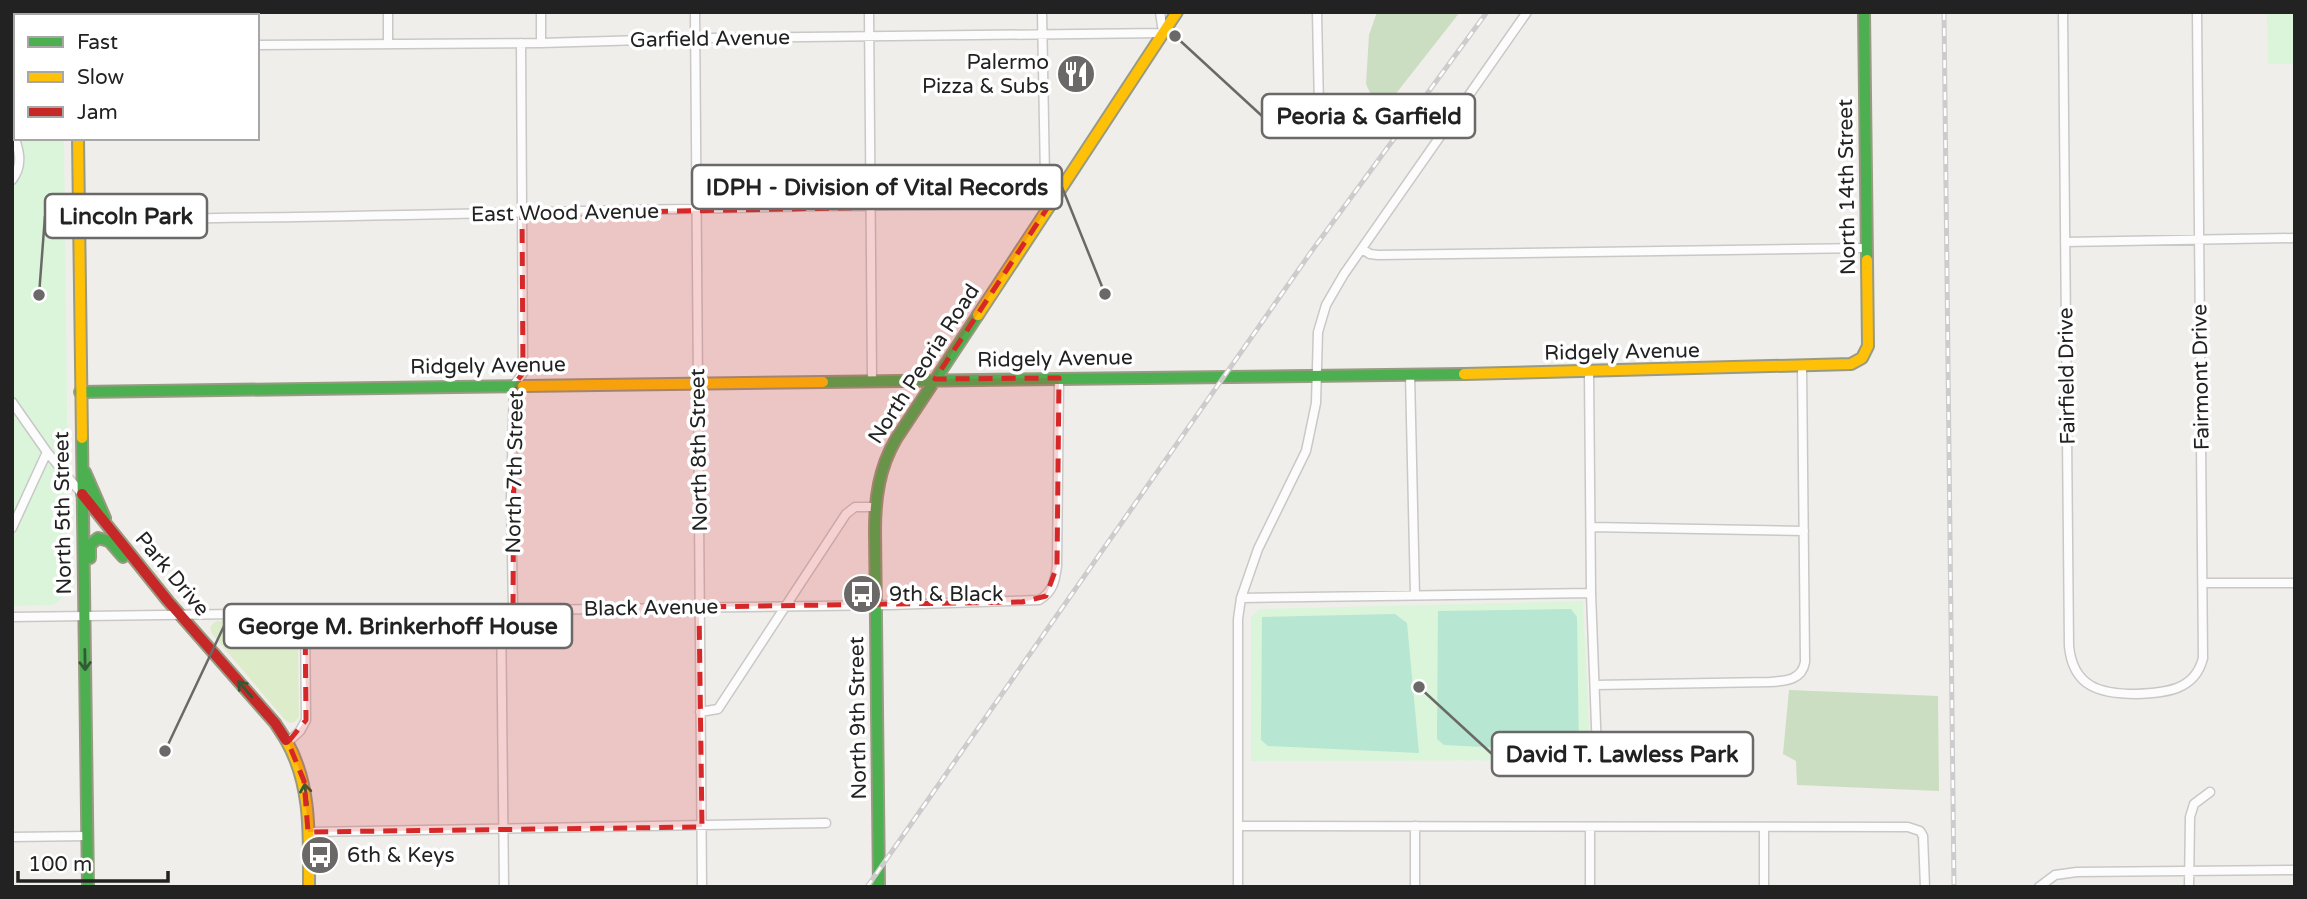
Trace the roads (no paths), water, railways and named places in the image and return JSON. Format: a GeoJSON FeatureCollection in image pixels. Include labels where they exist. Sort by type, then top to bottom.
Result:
{"type":"FeatureCollection","features":[{"type":"Feature","properties":{"kind":"main road","name":"North Peoria Road"},"geometry":{"type":"LineString","coordinates":[[875,507],[879,476],[887,455],[1177,12]]}},
{"type":"Feature","properties":{"kind":"main road","name":"North 14th Street"},"geometry":{"type":"LineString","coordinates":[[1861,360],[1867,352],[1868,341],[1864,12]]}},
{"type":"Feature","properties":{"kind":"main road","name":"North 5th Street"},"geometry":{"type":"LineString","coordinates":[[78,140],[88,887]]}},
{"type":"Feature","properties":{"kind":"main road","name":"Ridgely Avenue"},"geometry":{"type":"LineString","coordinates":[[80,392],[1589,372],[1838,366],[1861,360]]}},
{"type":"Feature","properties":{"kind":"main road"},"geometry":{"type":"LineString","coordinates":[[82,465],[108,527]]}},
{"type":"Feature","properties":{"kind":"main road","name":"Park Drive"},"geometry":{"type":"LineString","coordinates":[[82,494],[145,573],[275,723],[288,742],[297,758],[306,791],[309,887]]}},
{"type":"Feature","properties":{"kind":"main road","name":"North 9th Street"},"geometry":{"type":"LineString","coordinates":[[875,507],[879,887]]}},
{"type":"Feature","properties":{"kind":"main road"},"geometry":{"type":"LineString","coordinates":[[83,571],[90,563],[90,545],[93,540],[102,538],[109,541],[131,565],[145,573]]}},
{"type":"Feature","properties":{"kind":"street"},"geometry":{"type":"LineString","coordinates":[[388,12],[388,43]]}},
{"type":"Feature","properties":{"kind":"street"},"geometry":{"type":"LineString","coordinates":[[541,12],[541,43]]}},
{"type":"Feature","properties":{"kind":"street","name":"North 8th Street"},"geometry":{"type":"LineString","coordinates":[[695,12],[702,887]]}},
{"type":"Feature","properties":{"kind":"street"},"geometry":{"type":"LineString","coordinates":[[869,12],[872,380]]}},
{"type":"Feature","properties":{"kind":"street"},"geometry":{"type":"LineString","coordinates":[[1042,12],[1045,178],[1050,204]]}},
{"type":"Feature","properties":{"kind":"street"},"geometry":{"type":"LineString","coordinates":[[1160,12],[1163,33]]}},
{"type":"Feature","properties":{"kind":"street"},"geometry":{"type":"LineString","coordinates":[[1317,12],[1319,108]]}},
{"type":"Feature","properties":{"kind":"street"},"geometry":{"type":"LineString","coordinates":[[1238,887],[1238,629],[1241,598],[1258,549],[1306,451],[1316,403],[1318,332],[1326,305],[1362,248],[1527,12]]}},
{"type":"Feature","properties":{"kind":"street","name":"Fairfield Drive"},"geometry":{"type":"LineString","coordinates":[[2063,12],[2070,655],[2076,671],[2094,688],[2117,694],[2136,694]]}},
{"type":"Feature","properties":{"kind":"street","name":"Fairmont Drive"},"geometry":{"type":"LineString","coordinates":[[2136,694],[2173,691],[2183,687],[2199,669],[2204,648],[2197,12]]}},
{"type":"Feature","properties":{"kind":"street","name":"Garfield Avenue"},"geometry":{"type":"LineString","coordinates":[[259,45],[1163,33]]}},
{"type":"Feature","properties":{"kind":"street","name":"North 7th Street"},"geometry":{"type":"LineString","coordinates":[[513,610],[511,499],[514,385],[523,373],[521,43]]}},
{"type":"Feature","properties":{"kind":"street"},"geometry":{"type":"LineString","coordinates":[[12,180],[20,164],[15,140]]}},
{"type":"Feature","properties":{"kind":"street","name":"East Wood Avenue"},"geometry":{"type":"LineString","coordinates":[[79,219],[260,219],[1050,204]]}},
{"type":"Feature","properties":{"kind":"street"},"geometry":{"type":"LineString","coordinates":[[2065,242],[2295,238]]}},
{"type":"Feature","properties":{"kind":"street"},"geometry":{"type":"LineString","coordinates":[[1362,248],[1370,254],[1378,255],[1866,248]]}},
{"type":"Feature","properties":{"kind":"street"},"geometry":{"type":"LineString","coordinates":[[1595,685],[1786,681],[1798,676],[1802,671],[1805,662],[1802,367]]}},
{"type":"Feature","properties":{"kind":"street"},"geometry":{"type":"LineString","coordinates":[[1589,372],[1591,593],[1597,752]]}},
{"type":"Feature","properties":{"kind":"street"},"geometry":{"type":"LineString","coordinates":[[1410,374],[1415,595]]}},
{"type":"Feature","properties":{"kind":"street","name":"Black Avenue"},"geometry":{"type":"LineString","coordinates":[[12,618],[876,605],[1038,600],[1046,596],[1054,585],[1057,566],[1059,378]]}},
{"type":"Feature","properties":{"kind":"street"},"geometry":{"type":"LineString","coordinates":[[12,402],[47,452],[82,494]]}},
{"type":"Feature","properties":{"kind":"street"},"geometry":{"type":"LineString","coordinates":[[12,528],[47,452]]}},
{"type":"Feature","properties":{"kind":"street"},"geometry":{"type":"LineString","coordinates":[[700,712],[718,709],[846,514],[855,507],[875,507]]}},
{"type":"Feature","properties":{"kind":"street"},"geometry":{"type":"LineString","coordinates":[[1591,527],[1804,531]]}},
{"type":"Feature","properties":{"kind":"street"},"geometry":{"type":"LineString","coordinates":[[2204,583],[2295,583]]}},
{"type":"Feature","properties":{"kind":"street"},"geometry":{"type":"LineString","coordinates":[[1241,598],[1591,593]]}},
{"type":"Feature","properties":{"kind":"street"},"geometry":{"type":"LineString","coordinates":[[501,610],[504,887]]}},
{"type":"Feature","properties":{"kind":"street"},"geometry":{"type":"LineString","coordinates":[[288,742],[300,731],[306,720],[305,612]]}},
{"type":"Feature","properties":{"kind":"street"},"geometry":{"type":"LineString","coordinates":[[2189,887],[2190,817],[2194,804],[2210,792]]}},
{"type":"Feature","properties":{"kind":"street"},"geometry":{"type":"LineString","coordinates":[[308,832],[826,823]]}},
{"type":"Feature","properties":{"kind":"street"},"geometry":{"type":"LineString","coordinates":[[1238,826],[1909,827],[1920,831],[1924,844],[1925,887]]}},
{"type":"Feature","properties":{"kind":"street"},"geometry":{"type":"LineString","coordinates":[[1415,826],[1415,887]]}},
{"type":"Feature","properties":{"kind":"street"},"geometry":{"type":"LineString","coordinates":[[1590,827],[1590,887]]}},
{"type":"Feature","properties":{"kind":"street"},"geometry":{"type":"LineString","coordinates":[[1764,827],[1764,887]]}},
{"type":"Feature","properties":{"kind":"street"},"geometry":{"type":"LineString","coordinates":[[12,837],[87,836]]}},
{"type":"Feature","properties":{"kind":"street"},"geometry":{"type":"LineString","coordinates":[[2039,887],[2055,875],[2077,872],[2295,870]]}},
{"type":"Feature","properties":{"kind":"railway"},"geometry":{"type":"LineString","coordinates":[[867,887],[1311,252],[1487,12]]}},
{"type":"Feature","properties":{"kind":"railway"},"geometry":{"type":"LineString","coordinates":[[1944,12],[1954,887]]}},
{"type":"Feature","properties":{"kind":"place","name":"Peoria & Garfield"},"geometry":{"type":"Point","coordinates":[1175,36]}},
{"type":"Feature","properties":{"kind":"place","name":"Palermo Pizza & Subs"},"geometry":{"type":"Point","coordinates":[1076,74]}},
{"type":"Feature","properties":{"kind":"place","name":"IDPH - Division of Vital Records"},"geometry":{"type":"Point","coordinates":[1105,294]}},
{"type":"Feature","properties":{"kind":"place","name":"Lincoln Park"},"geometry":{"type":"Point","coordinates":[39,295]}},
{"type":"Feature","properties":{"kind":"place","name":"9th & Black"},"geometry":{"type":"Point","coordinates":[862,594]}},
{"type":"Feature","properties":{"kind":"place","name":"David T. Lawless Park"},"geometry":{"type":"Point","coordinates":[1419,687]}},
{"type":"Feature","properties":{"kind":"place","name":"George M. Brinkerhoff House"},"geometry":{"type":"Point","coordinates":[165,751]}},
{"type":"Feature","properties":{"kind":"place","name":"6th & Keys"},"geometry":{"type":"Point","coordinates":[320,855]}}]}
